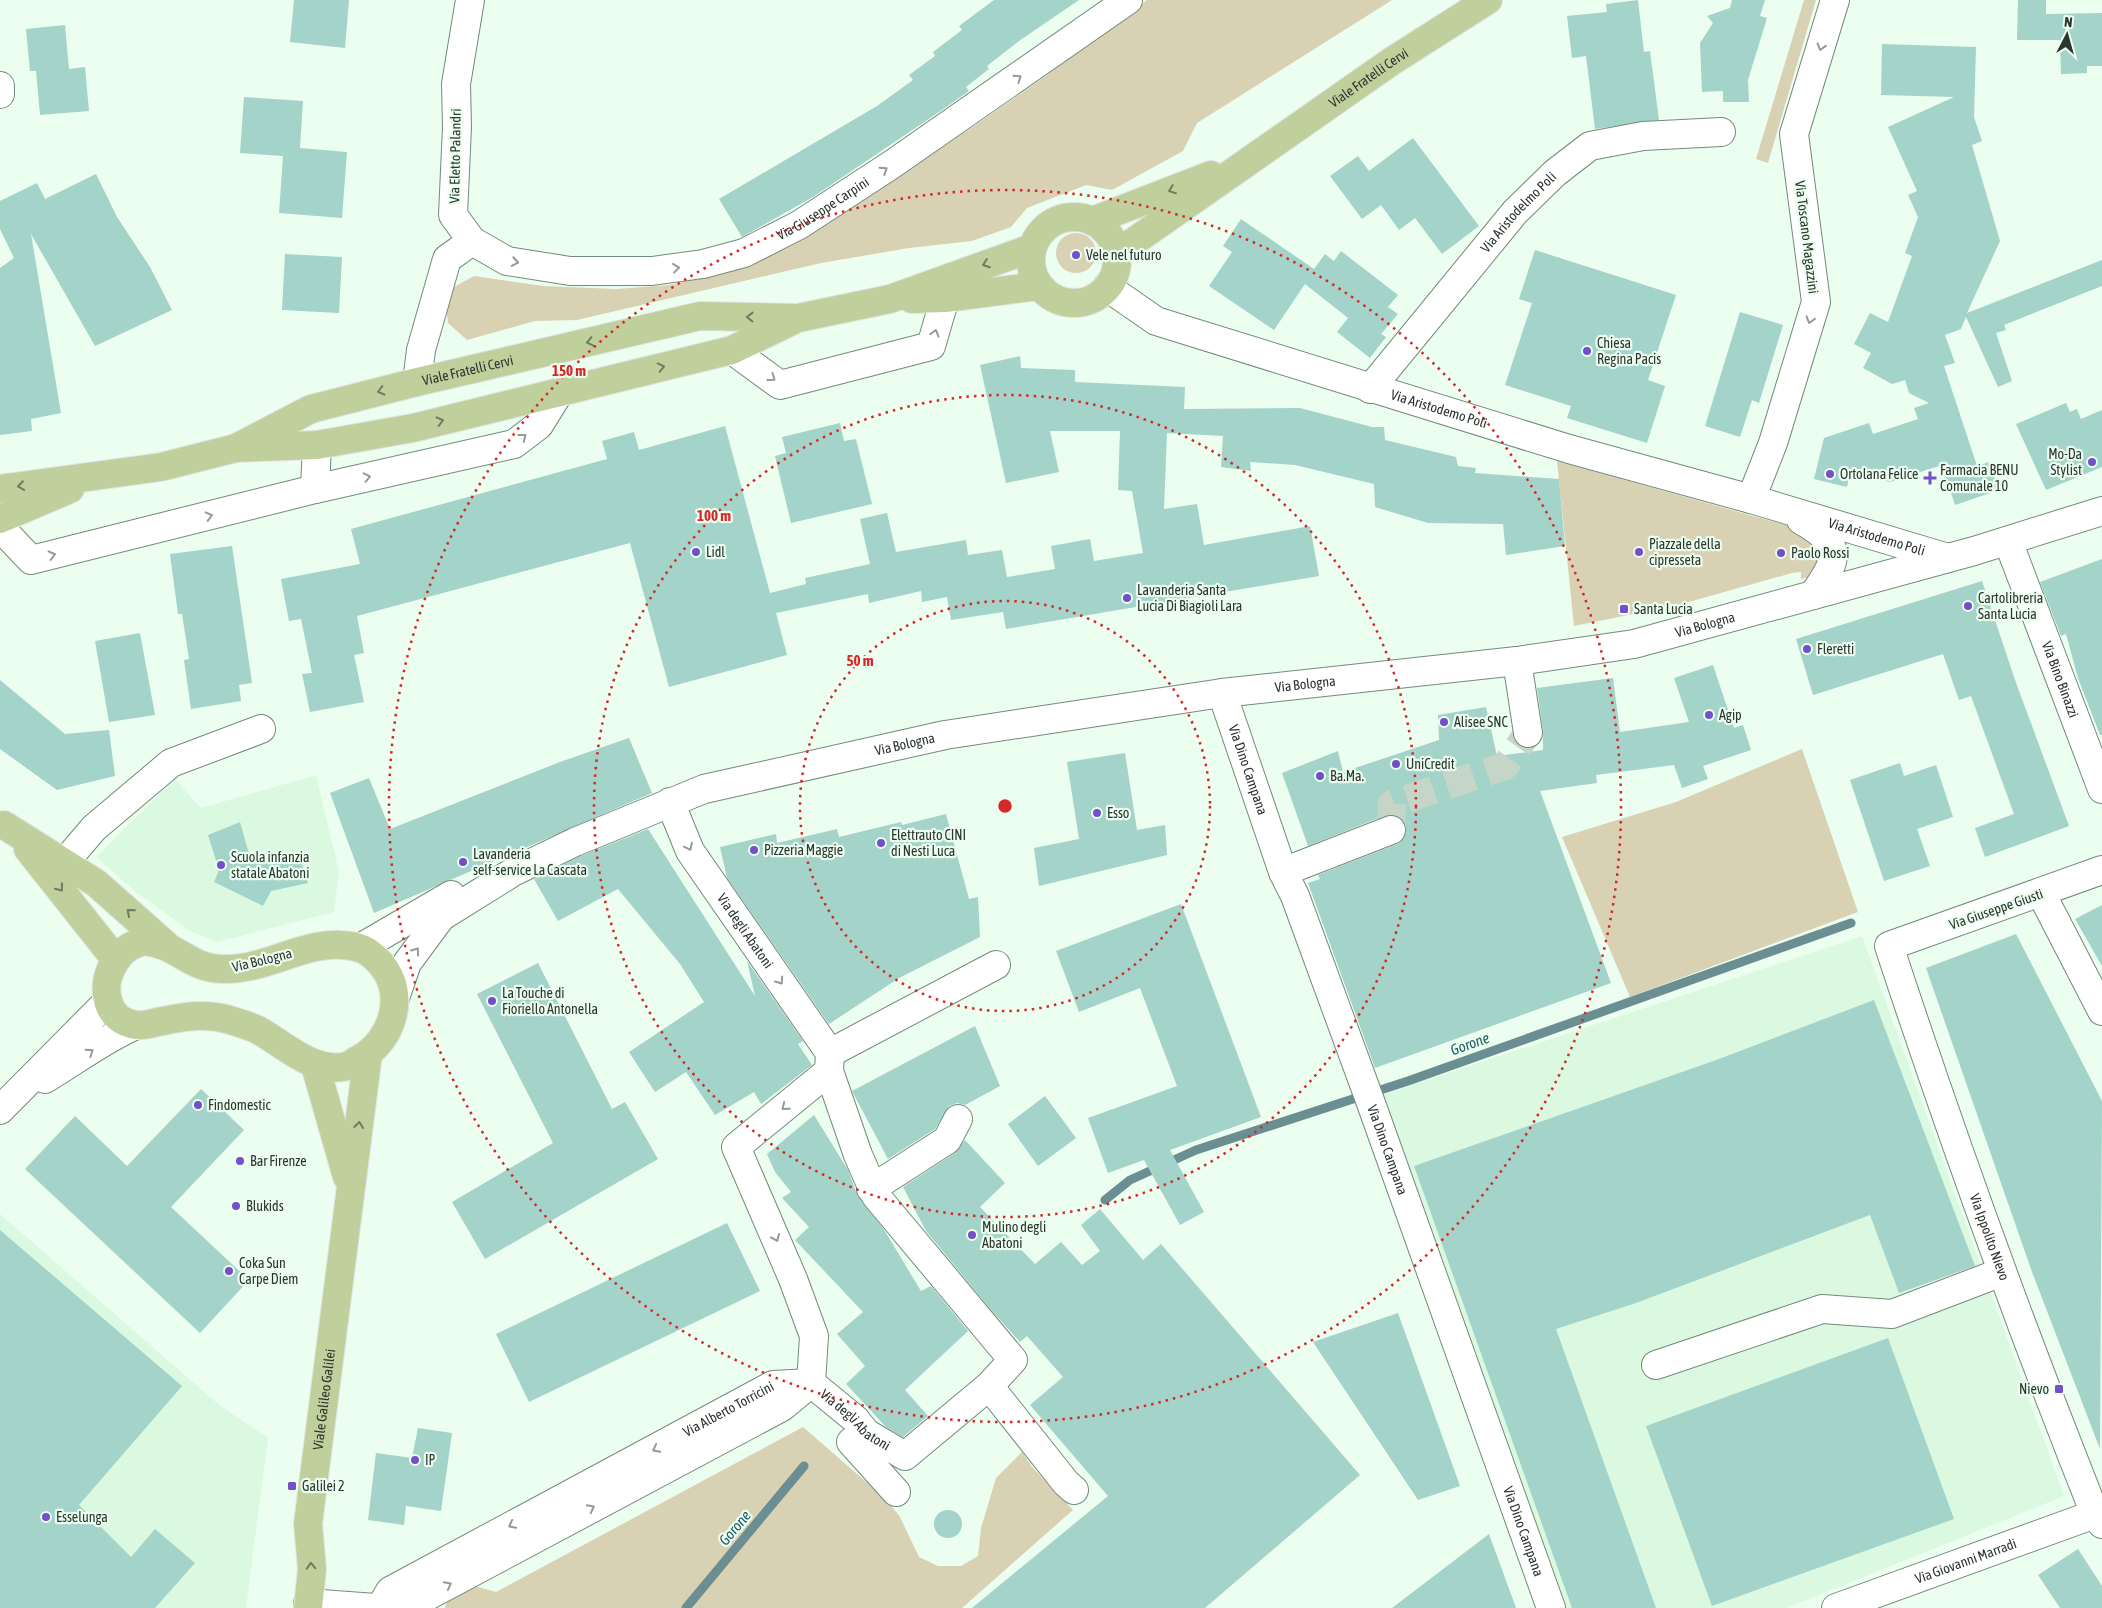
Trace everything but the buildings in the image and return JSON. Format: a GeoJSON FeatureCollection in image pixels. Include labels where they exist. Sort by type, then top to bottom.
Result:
{"type":"FeatureCollection","features":[{"type":"Feature","properties":{"kind":"main road","name":"Viale Fratelli Cervi"},"geometry":{"type":"LineString","coordinates":[[1250,160],[1392,61],[1488,0]]}},
{"type":"Feature","properties":{"kind":"main road"},"geometry":{"type":"LineString","coordinates":[[1092,221],[1250,160]]}},
{"type":"Feature","properties":{"kind":"main road"},"geometry":{"type":"LineString","coordinates":[[1116,254],[1250,160]]}},
{"type":"Feature","properties":{"kind":"main road"},"geometry":{"type":"LineString","coordinates":[[1072,217],[1092,221],[1108,235],[1116,254],[1115,272],[1107,287],[1092,300],[1073,303],[1054,298],[1039,286],[1030,264],[1032,248],[1043,230],[1061,219],[1072,217]]}},
{"type":"Feature","properties":{"kind":"main road"},"geometry":{"type":"LineString","coordinates":[[890,299],[1032,248]]}},
{"type":"Feature","properties":{"kind":"main road"},"geometry":{"type":"LineString","coordinates":[[890,299],[945,298],[1039,286]]}},
{"type":"Feature","properties":{"kind":"main road","name":"Viale Fratelli Cervi"},"geometry":{"type":"LineString","coordinates":[[236,448],[310,409],[700,316],[798,318],[890,299]]}},
{"type":"Feature","properties":{"kind":"main road","name":"Viale Fratelli Cervi"},"geometry":{"type":"LineString","coordinates":[[0,489],[161,467],[236,448],[317,444],[413,428],[732,350],[798,318]]}},
{"type":"Feature","properties":{"kind":"main road"},"geometry":{"type":"LineString","coordinates":[[0,519],[104,474]]}},
{"type":"Feature","properties":{"kind":"main road"},"geometry":{"type":"LineString","coordinates":[[2,823],[96,883],[166,945]]}},
{"type":"Feature","properties":{"kind":"main road"},"geometry":{"type":"LineString","coordinates":[[2,823],[34,854],[116,960]]}},
{"type":"Feature","properties":{"kind":"main road","name":"Via Bologna"},"geometry":{"type":"LineString","coordinates":[[107,1002],[106,982],[116,960],[124,949],[145,941],[166,945],[193,962],[210,969],[247,967],[323,944],[342,944],[360,948],[376,958],[393,982],[396,995]]}},
{"type":"Feature","properties":{"kind":"main road"},"geometry":{"type":"LineString","coordinates":[[107,1002],[112,1011],[122,1019],[136,1025],[201,1014],[228,1019],[257,1029],[315,1065],[345,1067],[379,1046],[386,1035],[396,995]]}},
{"type":"Feature","properties":{"kind":"main road","name":"Viale Galileo Galilei"},"geometry":{"type":"LineString","coordinates":[[308,1606],[312,1569],[308,1524],[368,1054]]}},
{"type":"Feature","properties":{"kind":"main road"},"geometry":{"type":"LineString","coordinates":[[315,1065],[351,1191]]}},
{"type":"Feature","properties":{"kind":"street","name":"Via Eletto Palandri"},"geometry":{"type":"LineString","coordinates":[[470,0],[456,84],[457,127],[453,215],[472,241]]}},
{"type":"Feature","properties":{"kind":"street","name":"Via Giuseppe Carpini"},"geometry":{"type":"LineString","coordinates":[[472,241],[507,261],[570,271],[652,271],[703,264],[744,252],[799,225],[891,165],[1128,0]]}},
{"type":"Feature","properties":{"kind":"street","name":"Via Toscano Magazzini"},"geometry":{"type":"LineString","coordinates":[[1751,499],[1772,443],[1816,302],[1794,134],[1835,0]]}},
{"type":"Feature","properties":{"kind":"street"},"geometry":{"type":"LineString","coordinates":[[0,86],[0,94]]}},
{"type":"Feature","properties":{"kind":"street","name":"Via Aristodelmo Poli"},"geometry":{"type":"LineString","coordinates":[[1370,389],[1515,212],[1555,172],[1590,146],[1643,136],[1721,132]]}},
{"type":"Feature","properties":{"kind":"street"},"geometry":{"type":"LineString","coordinates":[[417,382],[421,350],[447,259],[472,241]]}},
{"type":"Feature","properties":{"kind":"street","name":"Via Aristodemo Poli"},"geometry":{"type":"LineString","coordinates":[[1107,287],[1156,321],[1370,389],[1569,449],[1751,499],[1949,558]]}},
{"type":"Feature","properties":{"kind":"street"},"geometry":{"type":"LineString","coordinates":[[732,350],[780,385],[932,346],[945,298]]}},
{"type":"Feature","properties":{"kind":"street"},"geometry":{"type":"LineString","coordinates":[[0,527],[31,560],[315,489],[514,444],[539,425],[560,392]]}},
{"type":"Feature","properties":{"kind":"street"},"geometry":{"type":"LineString","coordinates":[[315,489],[317,444]]}},
{"type":"Feature","properties":{"kind":"street","name":"Via Bologna"},"geometry":{"type":"LineString","coordinates":[[513,872],[575,842],[704,789],[945,735],[1222,693],[1517,661],[1634,644],[1899,570],[1949,558],[2102,511]]}},
{"type":"Feature","properties":{"kind":"street","name":"Via Aristodemo Poli"},"geometry":{"type":"LineString","coordinates":[[1793,512],[1899,570]]}},
{"type":"Feature","properties":{"kind":"street","name":"Via Aristodemo Poli"},"geometry":{"type":"LineString","coordinates":[[1793,512],[1826,536],[1830,542],[1832,561],[1828,572],[1813,595]]}},
{"type":"Feature","properties":{"kind":"street","name":"Via Bino Binazzi"},"geometry":{"type":"LineString","coordinates":[[2008,541],[2102,789]]}},
{"type":"Feature","properties":{"kind":"street"},"geometry":{"type":"LineString","coordinates":[[1517,661],[1528,733]]}},
{"type":"Feature","properties":{"kind":"street","name":"Via Dino Campana"},"geometry":{"type":"LineString","coordinates":[[1222,693],[1283,872],[1295,896],[1372,1106],[1551,1608]]}},
{"type":"Feature","properties":{"kind":"street"},"geometry":{"type":"LineString","coordinates":[[65,862],[94,828],[171,763],[261,729]]}},
{"type":"Feature","properties":{"kind":"street","name":"Via degli Abatoni"},"geometry":{"type":"LineString","coordinates":[[670,802],[690,851],[830,1062],[872,1189],[1014,1360],[990,1386],[906,1456],[866,1433],[855,1419],[811,1383],[814,1336],[793,1279],[736,1147],[830,1062],[996,965]]}},
{"type":"Feature","properties":{"kind":"street"},"geometry":{"type":"LineString","coordinates":[[1283,872],[1391,830]]}},
{"type":"Feature","properties":{"kind":"street","name":"Via Giuseppe Giusti"},"geometry":{"type":"LineString","coordinates":[[1889,946],[2102,870]]}},
{"type":"Feature","properties":{"kind":"street"},"geometry":{"type":"LineString","coordinates":[[360,948],[455,893],[513,872]]}},
{"type":"Feature","properties":{"kind":"street"},"geometry":{"type":"LineString","coordinates":[[396,995],[406,964],[441,918],[513,872]]}},
{"type":"Feature","properties":{"kind":"street"},"geometry":{"type":"LineString","coordinates":[[2041,893],[2102,1011]]}},
{"type":"Feature","properties":{"kind":"street","name":"Via Ippolito Nievo"},"geometry":{"type":"LineString","coordinates":[[1889,946],[1926,1059],[2032,1355],[2098,1519]]}},
{"type":"Feature","properties":{"kind":"street"},"geometry":{"type":"LineString","coordinates":[[9,1102],[107,1002]]}},
{"type":"Feature","properties":{"kind":"street"},"geometry":{"type":"LineString","coordinates":[[9,1102],[116,1034],[136,1025]]}},
{"type":"Feature","properties":{"kind":"street"},"geometry":{"type":"LineString","coordinates":[[872,1189],[947,1140],[958,1119]]}},
{"type":"Feature","properties":{"kind":"street"},"geometry":{"type":"LineString","coordinates":[[1656,1365],[1822,1309],[1892,1314],[2002,1272]]}},
{"type":"Feature","properties":{"kind":"street","name":"Via Alberto Torricini"},"geometry":{"type":"LineString","coordinates":[[405,1608],[782,1407],[811,1383]]}},
{"type":"Feature","properties":{"kind":"street","name":"Via Alberto Torricini"},"geometry":{"type":"LineString","coordinates":[[380,1608],[390,1591],[773,1385],[811,1383]]}},
{"type":"Feature","properties":{"kind":"street"},"geometry":{"type":"LineString","coordinates":[[990,1386],[1066,1483],[1074,1490]]}},
{"type":"Feature","properties":{"kind":"street"},"geometry":{"type":"LineString","coordinates":[[712,1444],[720,1457],[782,1422]]}},
{"type":"Feature","properties":{"kind":"street"},"geometry":{"type":"LineString","coordinates":[[866,1433],[851,1442],[896,1492]]}},
{"type":"Feature","properties":{"kind":"street","name":"Via Giovanni Marradi"},"geometry":{"type":"LineString","coordinates":[[1836,1608],[2098,1519]]}},
{"type":"Feature","properties":{"kind":"street"},"geometry":{"type":"LineString","coordinates":[[308,1606],[375,1608]]}},
{"type":"Feature","properties":{"kind":"shaded area"},"geometry":{"type":"Polygon","coordinates":[[[1147,0],[1392,0],[1197,123],[1183,151],[1112,190],[1086,185],[1027,208],[1011,227],[972,241],[909,248],[821,263],[577,320],[535,321],[467,340],[448,323],[446,305],[454,287],[474,276],[543,286],[616,289],[670,285],[717,274],[899,175],[1043,78],[1147,0]]]}},
{"type":"Feature","properties":{"kind":"shaded area"},"geometry":{"type":"Polygon","coordinates":[[[1804,0],[1816,0],[1768,163],[1756,159],[1804,0]]]}},
{"type":"Feature","properties":{"kind":"shaded area"},"geometry":{"type":"Polygon","coordinates":[[[1080,233],[1087,236],[1093,242],[1096,253],[1095,261],[1087,270],[1080,273],[1072,273],[1065,270],[1057,261],[1056,249],[1059,242],[1068,234],[1080,233]]]}},
{"type":"Feature","properties":{"kind":"shaded area"},"geometry":{"type":"Polygon","coordinates":[[[1557,461],[1810,532],[1825,545],[1818,575],[1801,579],[1801,572],[1792,573],[1678,605],[1574,626],[1557,461]]]}},
{"type":"Feature","properties":{"kind":"shaded area"},"geometry":{"type":"Polygon","coordinates":[[[1802,749],[1858,912],[1630,997],[1562,837],[1676,802],[1802,749]]]}},
{"type":"Feature","properties":{"kind":"shaded area","name":"Scuola infanzia statale Abatoni"},"geometry":{"type":"Polygon","coordinates":[[[316,775],[339,872],[334,912],[217,942],[192,932],[137,893],[96,857],[175,779],[201,808],[316,775]]]}},
{"type":"Feature","properties":{"kind":"shaded area"},"geometry":{"type":"Polygon","coordinates":[[[1862,936],[2064,1496],[1787,1608],[1559,1608],[1376,1097],[1862,936]]]}},
{"type":"Feature","properties":{"kind":"shaded area"},"geometry":{"type":"Polygon","coordinates":[[[0,1214],[218,1404],[268,1438],[246,1608],[0,1608],[0,1214]]]}},
{"type":"Feature","properties":{"kind":"shaded area"},"geometry":{"type":"Polygon","coordinates":[[[803,1427],[887,1500],[900,1517],[919,1557],[938,1566],[961,1566],[978,1556],[981,1528],[996,1478],[1022,1452],[1032,1467],[1073,1510],[962,1608],[445,1608],[451,1588],[461,1582],[496,1592],[803,1427]]]}},
{"type":"Feature","properties":{"kind":"waterway","name":"Gorone"},"geometry":{"type":"LineString","coordinates":[[1105,1200],[1130,1180],[1196,1150],[1408,1081],[1851,923]]}},
{"type":"Feature","properties":{"kind":"waterway","name":"Gorone"},"geometry":{"type":"LineString","coordinates":[[686,1608],[804,1466]]}},
{"type":"Feature","properties":{"kind":"tunnel"},"geometry":{"type":"LineString","coordinates":[[1391,830],[1392,804],[1505,766],[1528,733]]}},
{"type":"Feature","properties":{"kind":"place","name":"Vele nel futuro"},"geometry":{"type":"Point","coordinates":[1076,255]}},
{"type":"Feature","properties":{"kind":"place","name":"Chiesa Regina Pacis"},"geometry":{"type":"Point","coordinates":[1587,351]}},
{"type":"Feature","properties":{"kind":"place","name":"Mo-Da Stylist"},"geometry":{"type":"Point","coordinates":[2092,462]}},
{"type":"Feature","properties":{"kind":"place","name":"Ortolana Felice"},"geometry":{"type":"Point","coordinates":[1830,474]}},
{"type":"Feature","properties":{"kind":"place","name":"Farmacia BENU Comunale 10"},"geometry":{"type":"Point","coordinates":[1930,478]}},
{"type":"Feature","properties":{"kind":"place","name":"Lidl"},"geometry":{"type":"Point","coordinates":[696,552]}},
{"type":"Feature","properties":{"kind":"place","name":"Piazzale della cipresseta"},"geometry":{"type":"Point","coordinates":[1639,552]}},
{"type":"Feature","properties":{"kind":"place","name":"Paolo Rossi"},"geometry":{"type":"Point","coordinates":[1781,553]}},
{"type":"Feature","properties":{"kind":"place","name":"Lavanderia Santa Lucia Di Biagioli Lara"},"geometry":{"type":"Point","coordinates":[1127,598]}},
{"type":"Feature","properties":{"kind":"place","name":"Cartolibreria Santa Lucia"},"geometry":{"type":"Point","coordinates":[1968,606]}},
{"type":"Feature","properties":{"kind":"place","name":"Santa Lucia"},"geometry":{"type":"Point","coordinates":[1624,609]}},
{"type":"Feature","properties":{"kind":"place","name":"Fleretti"},"geometry":{"type":"Point","coordinates":[1807,649]}},
{"type":"Feature","properties":{"kind":"place","name":"Agip"},"geometry":{"type":"Point","coordinates":[1709,715]}},
{"type":"Feature","properties":{"kind":"place","name":"Alisee SNC"},"geometry":{"type":"Point","coordinates":[1444,722]}},
{"type":"Feature","properties":{"kind":"place","name":"UniCredit"},"geometry":{"type":"Point","coordinates":[1396,764]}},
{"type":"Feature","properties":{"kind":"place","name":"Ba.Ma."},"geometry":{"type":"Point","coordinates":[1320,776]}},
{"type":"Feature","properties":{"kind":"place","name":"Esso"},"geometry":{"type":"Point","coordinates":[1097,813]}},
{"type":"Feature","properties":{"kind":"place","name":"Elettrauto CINI di Nesti Luca"},"geometry":{"type":"Point","coordinates":[881,843]}},
{"type":"Feature","properties":{"kind":"place","name":"Pizzeria Maggie"},"geometry":{"type":"Point","coordinates":[754,850]}},
{"type":"Feature","properties":{"kind":"place","name":"Lavanderia self-service La Cascata"},"geometry":{"type":"Point","coordinates":[463,862]}},
{"type":"Feature","properties":{"kind":"place","name":"Scuola infanzia statale Abatoni"},"geometry":{"type":"Point","coordinates":[221,865]}},
{"type":"Feature","properties":{"kind":"place","name":"La Touche di Fioriello Antonella"},"geometry":{"type":"Point","coordinates":[492,1001]}},
{"type":"Feature","properties":{"kind":"place","name":"Findomestic"},"geometry":{"type":"Point","coordinates":[198,1105]}},
{"type":"Feature","properties":{"kind":"place","name":"Bar Firenze"},"geometry":{"type":"Point","coordinates":[240,1161]}},
{"type":"Feature","properties":{"kind":"place","name":"Blukids"},"geometry":{"type":"Point","coordinates":[236,1206]}},
{"type":"Feature","properties":{"kind":"place","name":"Mulino degli Abatoni"},"geometry":{"type":"Point","coordinates":[972,1235]}},
{"type":"Feature","properties":{"kind":"place","name":"Coka Sun Carpe Diem"},"geometry":{"type":"Point","coordinates":[229,1271]}},
{"type":"Feature","properties":{"kind":"place","name":"Nievo"},"geometry":{"type":"Point","coordinates":[2059,1389]}},
{"type":"Feature","properties":{"kind":"place","name":"IP"},"geometry":{"type":"Point","coordinates":[415,1460]}},
{"type":"Feature","properties":{"kind":"place","name":"Galilei 2"},"geometry":{"type":"Point","coordinates":[292,1486]}},
{"type":"Feature","properties":{"kind":"place","name":"Esselunga"},"geometry":{"type":"Point","coordinates":[46,1517]}}]}
